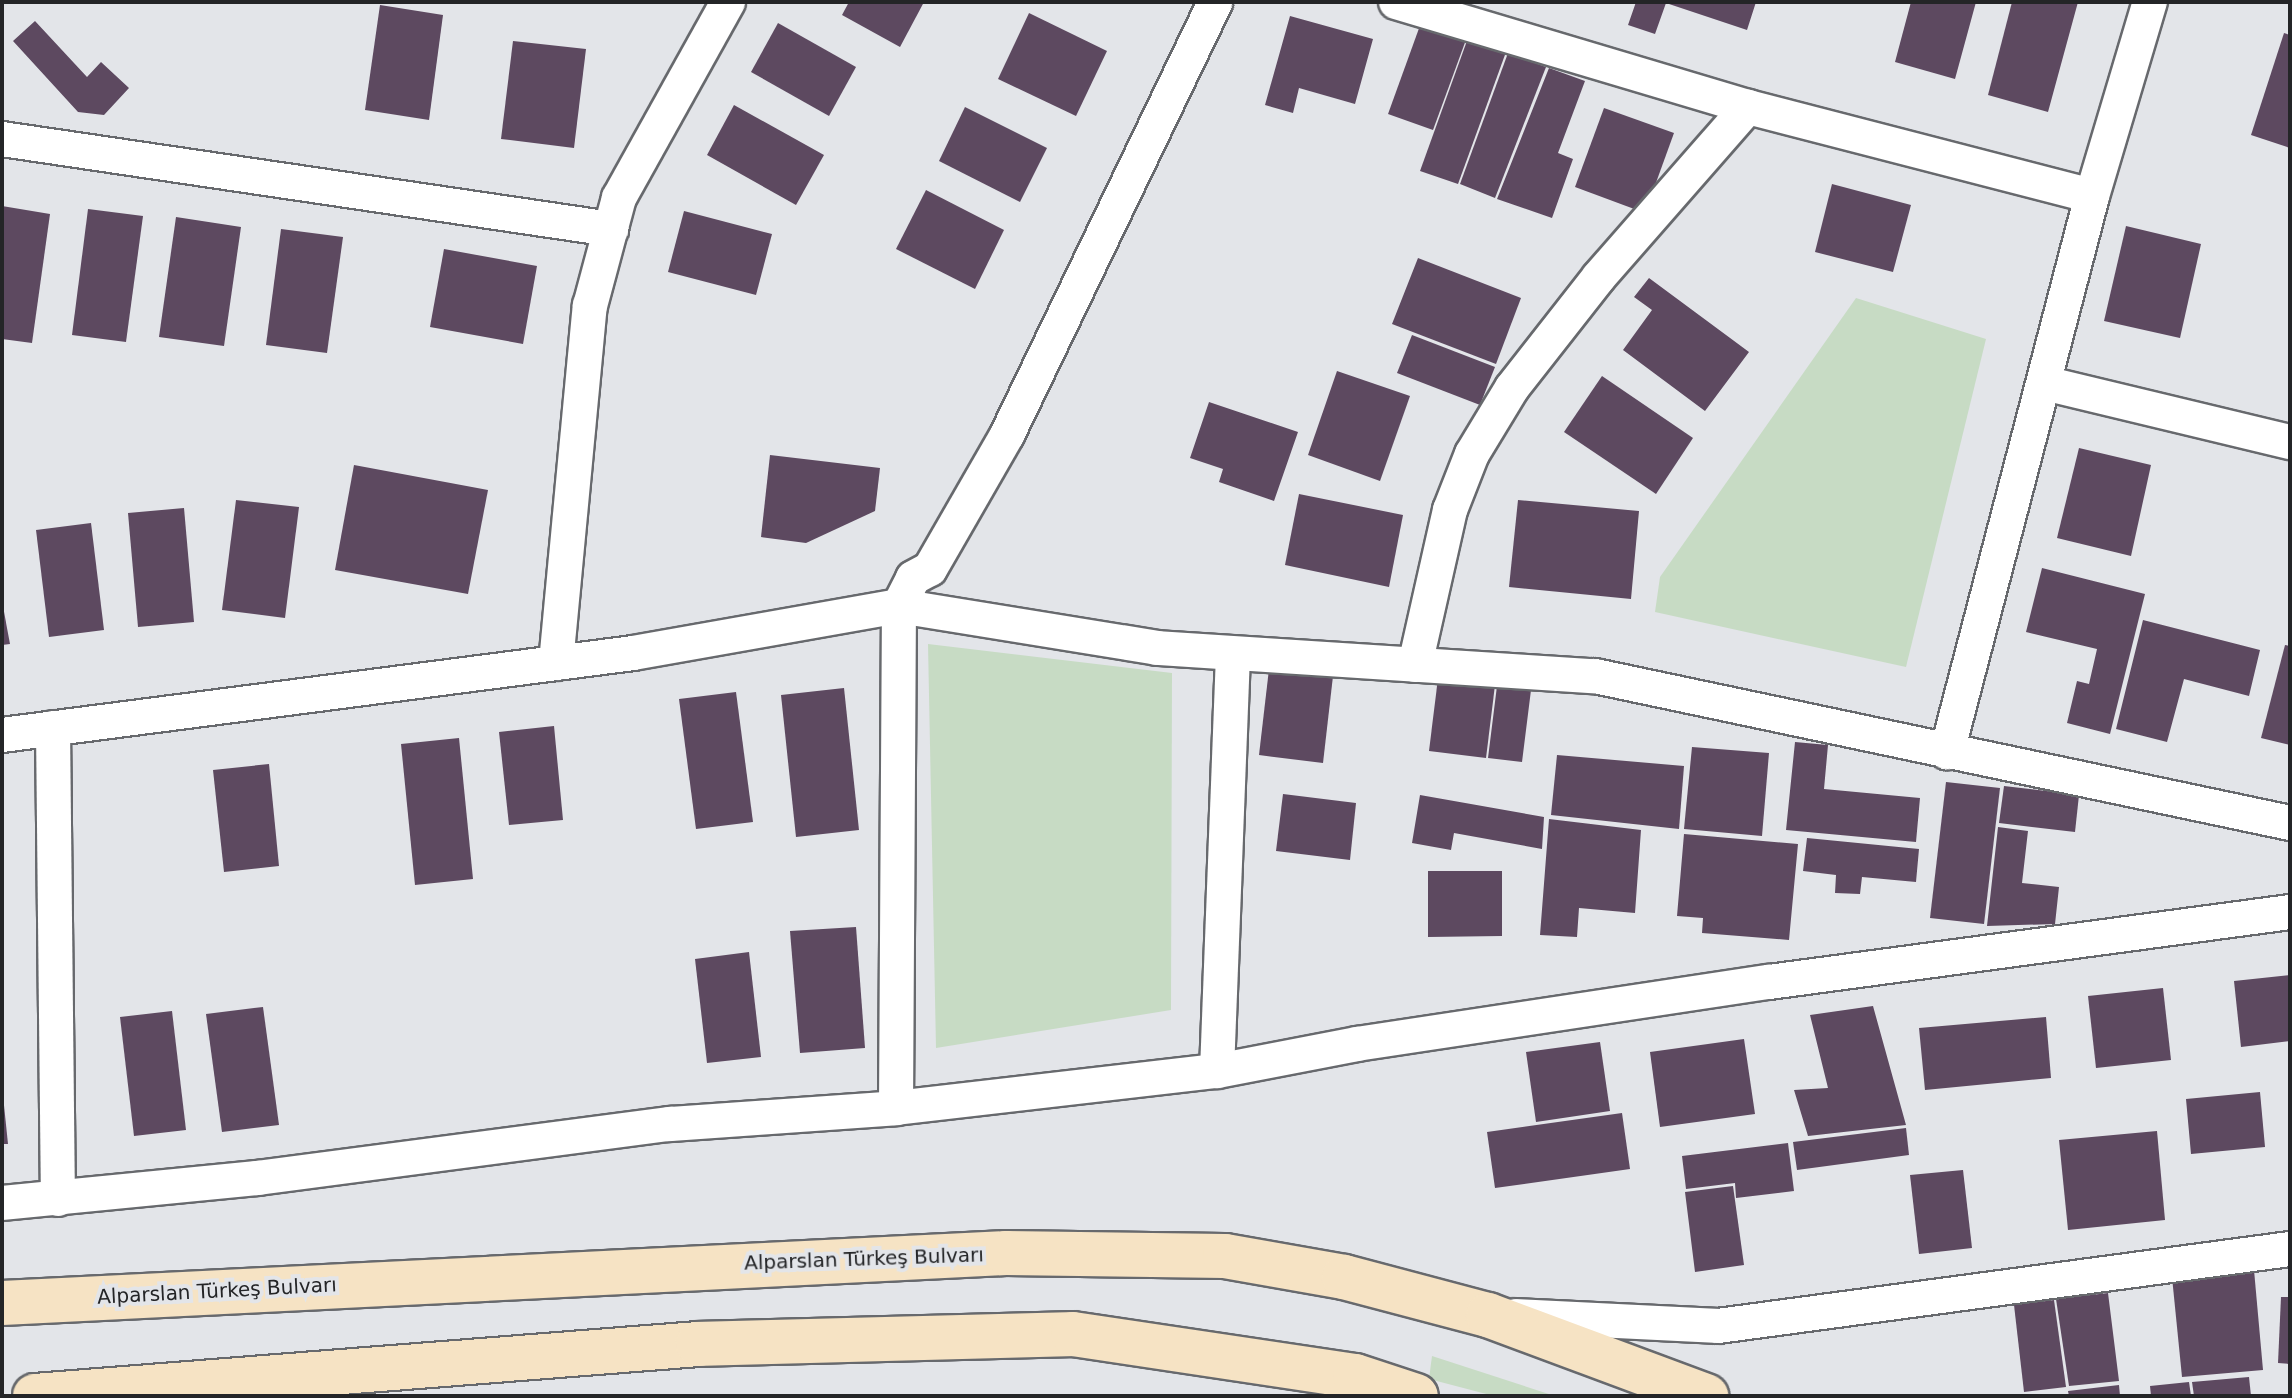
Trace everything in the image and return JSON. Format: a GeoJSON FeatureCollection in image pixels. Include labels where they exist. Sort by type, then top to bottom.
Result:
{"type":"FeatureCollection","features":[{"type":"Feature","properties":{"kind":"main road","name":"Alparslan Türkeş Bulvarı"},"geometry":{"type":"LineString","coordinates":[[2,1303],[1006,1253],[1225,1256],[1344,1277],[1488,1315],[1706,1396]]}},
{"type":"Feature","properties":{"kind":"main road"},"geometry":{"type":"LineString","coordinates":[[35,1396],[698,1344],[1073,1334],[1355,1376],[1416,1396]]}},
{"type":"Feature","properties":{"kind":"street"},"geometry":{"type":"LineString","coordinates":[[556,663],[590,306],[619,198],[728,2]]}},
{"type":"Feature","properties":{"kind":"street"},"geometry":{"type":"LineString","coordinates":[[896,1108],[899,606],[913,578],[930,569],[1007,435],[1215,2]]}},
{"type":"Feature","properties":{"kind":"street"},"geometry":{"type":"LineString","coordinates":[[1396,2],[1748,107],[2092,196]]}},
{"type":"Feature","properties":{"kind":"street"},"geometry":{"type":"LineString","coordinates":[[1947,752],[2092,196],[2150,2]]}},
{"type":"Feature","properties":{"kind":"street"},"geometry":{"type":"LineString","coordinates":[[1415,665],[1450,510],[1472,454],[1512,388],[1599,277],[1748,107]]}},
{"type":"Feature","properties":{"kind":"street"},"geometry":{"type":"LineString","coordinates":[[2,139],[611,229]]}},
{"type":"Feature","properties":{"kind":"street"},"geometry":{"type":"LineString","coordinates":[[2044,383],[2290,442]]}},
{"type":"Feature","properties":{"kind":"street"},"geometry":{"type":"LineString","coordinates":[[2,735],[633,653],[899,606],[1157,648],[1595,676],[2290,823]]}},
{"type":"Feature","properties":{"kind":"street"},"geometry":{"type":"LineString","coordinates":[[1217,1071],[1233,655]]}},
{"type":"Feature","properties":{"kind":"street"},"geometry":{"type":"LineString","coordinates":[[53,728],[58,1199]]}},
{"type":"Feature","properties":{"kind":"street"},"geometry":{"type":"LineString","coordinates":[[2,1203],[258,1178],[670,1124],[896,1108],[1217,1071],[1357,1044],[1769,982],[2290,912]]}},
{"type":"Feature","properties":{"kind":"street"},"geometry":{"type":"LineString","coordinates":[[1488,1315],[1718,1326],[2290,1249]]}},
{"type":"Feature","properties":{"kind":"green space"},"geometry":{"type":"Polygon","coordinates":[[[1856,298],[1986,339],[1906,667],[1655,612],[1660,577],[1856,298]]]}},
{"type":"Feature","properties":{"kind":"green space"},"geometry":{"type":"Polygon","coordinates":[[[928,644],[1172,673],[1171,1010],[936,1048],[928,644]]]}},
{"type":"Feature","properties":{"kind":"green space"},"geometry":{"type":"Polygon","coordinates":[[[1432,1356],[1555,1396],[1494,1396],[1429,1379],[1432,1356]]]}},
{"type":"Feature","properties":{"kind":"building"},"geometry":{"type":"Polygon","coordinates":[[[849,2],[924,2],[900,47],[842,15],[849,2]]]}},
{"type":"Feature","properties":{"kind":"building"},"geometry":{"type":"Polygon","coordinates":[[[1636,2],[1756,2],[1747,30],[1666,3],[1655,34],[1628,25],[1636,2]]]}},
{"type":"Feature","properties":{"kind":"building"},"geometry":{"type":"Polygon","coordinates":[[[1911,2],[1976,2],[1955,79],[1895,62],[1911,2]]]}},
{"type":"Feature","properties":{"kind":"building"},"geometry":{"type":"Polygon","coordinates":[[[2012,2],[2078,2],[2048,112],[1988,95],[2012,2]]]}},
{"type":"Feature","properties":{"kind":"building"},"geometry":{"type":"Polygon","coordinates":[[[380,5],[443,15],[429,120],[365,110],[380,5]]]}},
{"type":"Feature","properties":{"kind":"building"},"geometry":{"type":"Polygon","coordinates":[[[1029,13],[1107,51],[1076,116],[998,79],[1029,13]]]}},
{"type":"Feature","properties":{"kind":"building"},"geometry":{"type":"Polygon","coordinates":[[[1290,16],[1373,39],[1355,104],[1299,88],[1293,113],[1265,105],[1290,16]]]}},
{"type":"Feature","properties":{"kind":"building"},"geometry":{"type":"Polygon","coordinates":[[[1422,20],[1467,37],[1433,130],[1388,114],[1422,20]]]}},
{"type":"Feature","properties":{"kind":"building"},"geometry":{"type":"Polygon","coordinates":[[[35,21],[87,77],[101,62],[129,88],[104,115],[78,112],[13,41],[35,21]]]}},
{"type":"Feature","properties":{"kind":"building"},"geometry":{"type":"Polygon","coordinates":[[[778,23],[856,67],[829,116],[751,72],[778,23]]]}},
{"type":"Feature","properties":{"kind":"building"},"geometry":{"type":"Polygon","coordinates":[[[2284,33],[2290,35],[2290,148],[2251,135],[2284,33]]]}},
{"type":"Feature","properties":{"kind":"building"},"geometry":{"type":"Polygon","coordinates":[[[1468,38],[1506,52],[1458,184],[1420,171],[1468,38]]]}},
{"type":"Feature","properties":{"kind":"building"},"geometry":{"type":"Polygon","coordinates":[[[513,41],[586,49],[574,148],[501,139],[513,41]]]}},
{"type":"Feature","properties":{"kind":"building"},"geometry":{"type":"Polygon","coordinates":[[[1508,53],[1546,67],[1495,198],[1460,184],[1508,53]]]}},
{"type":"Feature","properties":{"kind":"building"},"geometry":{"type":"Polygon","coordinates":[[[1549,68],[1585,81],[1558,153],[1573,159],[1552,218],[1497,199],[1549,68]]]}},
{"type":"Feature","properties":{"kind":"building"},"geometry":{"type":"Polygon","coordinates":[[[734,105],[824,155],[796,205],[707,155],[734,105]]]}},
{"type":"Feature","properties":{"kind":"building"},"geometry":{"type":"Polygon","coordinates":[[[965,107],[1047,148],[1020,202],[939,161],[965,107]]]}},
{"type":"Feature","properties":{"kind":"building"},"geometry":{"type":"Polygon","coordinates":[[[1604,108],[1674,133],[1645,213],[1575,187],[1604,108]]]}},
{"type":"Feature","properties":{"kind":"building"},"geometry":{"type":"Polygon","coordinates":[[[1832,184],[1911,205],[1893,272],[1815,252],[1832,184]]]}},
{"type":"Feature","properties":{"kind":"building"},"geometry":{"type":"Polygon","coordinates":[[[926,190],[1004,230],[975,289],[896,249],[926,190]]]}},
{"type":"Feature","properties":{"kind":"building"},"geometry":{"type":"Polygon","coordinates":[[[2,206],[50,214],[32,343],[2,339],[2,206]]]}},
{"type":"Feature","properties":{"kind":"building"},"geometry":{"type":"Polygon","coordinates":[[[88,209],[143,216],[126,342],[72,335],[88,209]]]}},
{"type":"Feature","properties":{"kind":"building"},"geometry":{"type":"Polygon","coordinates":[[[684,211],[772,234],[756,295],[668,272],[684,211]]]}},
{"type":"Feature","properties":{"kind":"building"},"geometry":{"type":"Polygon","coordinates":[[[176,217],[241,227],[224,346],[159,337],[176,217]]]}},
{"type":"Feature","properties":{"kind":"building"},"geometry":{"type":"Polygon","coordinates":[[[2126,226],[2201,244],[2180,338],[2104,321],[2126,226]]]}},
{"type":"Feature","properties":{"kind":"building"},"geometry":{"type":"Polygon","coordinates":[[[281,229],[343,237],[327,353],[266,345],[281,229]]]}},
{"type":"Feature","properties":{"kind":"building"},"geometry":{"type":"Polygon","coordinates":[[[444,249],[537,266],[523,344],[430,327],[444,249]]]}},
{"type":"Feature","properties":{"kind":"building"},"geometry":{"type":"Polygon","coordinates":[[[1418,258],[1521,298],[1496,364],[1392,324],[1418,258]]]}},
{"type":"Feature","properties":{"kind":"building"},"geometry":{"type":"Polygon","coordinates":[[[1649,278],[1749,352],[1705,411],[1623,350],[1652,310],[1634,297],[1649,278]]]}},
{"type":"Feature","properties":{"kind":"building"},"geometry":{"type":"Polygon","coordinates":[[[1412,335],[1495,367],[1480,405],[1397,373],[1412,335]]]}},
{"type":"Feature","properties":{"kind":"building"},"geometry":{"type":"Polygon","coordinates":[[[1337,371],[1410,396],[1380,481],[1308,455],[1337,371]]]}},
{"type":"Feature","properties":{"kind":"building"},"geometry":{"type":"Polygon","coordinates":[[[1602,376],[1693,438],[1656,494],[1564,432],[1602,376]]]}},
{"type":"Feature","properties":{"kind":"building"},"geometry":{"type":"Polygon","coordinates":[[[1209,402],[1298,432],[1274,501],[1219,482],[1223,469],[1190,458],[1209,402]]]}},
{"type":"Feature","properties":{"kind":"building"},"geometry":{"type":"Polygon","coordinates":[[[2079,448],[2151,465],[2131,556],[2057,538],[2079,448]]]}},
{"type":"Feature","properties":{"kind":"building"},"geometry":{"type":"Polygon","coordinates":[[[770,455],[880,468],[875,511],[806,543],[761,537],[770,455]]]}},
{"type":"Feature","properties":{"kind":"building"},"geometry":{"type":"Polygon","coordinates":[[[354,465],[488,490],[468,594],[335,570],[354,465]]]}},
{"type":"Feature","properties":{"kind":"building"},"geometry":{"type":"Polygon","coordinates":[[[1299,494],[1403,515],[1389,587],[1285,565],[1299,494]]]}},
{"type":"Feature","properties":{"kind":"building"},"geometry":{"type":"Polygon","coordinates":[[[236,500],[299,507],[285,618],[222,610],[236,500]]]}},
{"type":"Feature","properties":{"kind":"building"},"geometry":{"type":"Polygon","coordinates":[[[1518,500],[1639,511],[1631,599],[1509,587],[1518,500]]]}},
{"type":"Feature","properties":{"kind":"building"},"geometry":{"type":"Polygon","coordinates":[[[184,508],[194,622],[138,627],[128,513],[184,508]]]}},
{"type":"Feature","properties":{"kind":"building"},"geometry":{"type":"Polygon","coordinates":[[[91,523],[104,630],[49,637],[36,530],[91,523]]]}},
{"type":"Feature","properties":{"kind":"building"},"geometry":{"type":"Polygon","coordinates":[[[2042,568],[2145,594],[2110,734],[2067,723],[2077,681],[2089,684],[2097,649],[2026,632],[2042,568]]]}},
{"type":"Feature","properties":{"kind":"building"},"geometry":{"type":"Polygon","coordinates":[[[2,601],[10,644],[2,645],[2,601]]]}},
{"type":"Feature","properties":{"kind":"building"},"geometry":{"type":"Polygon","coordinates":[[[2143,620],[2260,650],[2249,696],[2184,679],[2167,742],[2116,729],[2143,620]]]}},
{"type":"Feature","properties":{"kind":"building"},"geometry":{"type":"Polygon","coordinates":[[[2285,645],[2290,646],[2290,745],[2261,738],[2285,645]]]}},
{"type":"Feature","properties":{"kind":"building"},"geometry":{"type":"Polygon","coordinates":[[[1269,669],[1333,676],[1323,763],[1259,755],[1269,669]]]}},
{"type":"Feature","properties":{"kind":"building"},"geometry":{"type":"Polygon","coordinates":[[[1439,670],[1496,677],[1486,758],[1429,751],[1439,670]]]}},
{"type":"Feature","properties":{"kind":"building"},"geometry":{"type":"Polygon","coordinates":[[[1498,678],[1532,682],[1522,762],[1488,758],[1498,678]]]}},
{"type":"Feature","properties":{"kind":"building"},"geometry":{"type":"Polygon","coordinates":[[[844,688],[859,830],[796,837],[781,695],[844,688]]]}},
{"type":"Feature","properties":{"kind":"building"},"geometry":{"type":"Polygon","coordinates":[[[736,692],[753,822],[696,829],[679,699],[736,692]]]}},
{"type":"Feature","properties":{"kind":"building"},"geometry":{"type":"Polygon","coordinates":[[[554,726],[563,820],[509,825],[499,732],[554,726]]]}},
{"type":"Feature","properties":{"kind":"building"},"geometry":{"type":"Polygon","coordinates":[[[459,738],[473,879],[415,885],[401,744],[459,738]]]}},
{"type":"Feature","properties":{"kind":"building"},"geometry":{"type":"Polygon","coordinates":[[[1795,742],[1828,745],[1824,789],[1920,798],[1916,842],[1786,830],[1795,742]]]}},
{"type":"Feature","properties":{"kind":"building"},"geometry":{"type":"Polygon","coordinates":[[[1692,747],[1769,753],[1762,836],[1684,829],[1692,747]]]}},
{"type":"Feature","properties":{"kind":"building"},"geometry":{"type":"Polygon","coordinates":[[[1557,755],[1684,766],[1679,829],[1551,815],[1557,755]]]}},
{"type":"Feature","properties":{"kind":"building"},"geometry":{"type":"Polygon","coordinates":[[[269,764],[279,866],[224,872],[213,770],[269,764]]]}},
{"type":"Feature","properties":{"kind":"building"},"geometry":{"type":"Polygon","coordinates":[[[1946,782],[2000,788],[1984,924],[1930,918],[1946,782]]]}},
{"type":"Feature","properties":{"kind":"building"},"geometry":{"type":"Polygon","coordinates":[[[2004,786],[2079,795],[2075,832],[1999,823],[2004,786]]]}},
{"type":"Feature","properties":{"kind":"building"},"geometry":{"type":"Polygon","coordinates":[[[1283,794],[1356,803],[1350,860],[1276,851],[1283,794]]]}},
{"type":"Feature","properties":{"kind":"building"},"geometry":{"type":"Polygon","coordinates":[[[1420,795],[1544,817],[1542,849],[1454,833],[1451,850],[1412,843],[1420,795]]]}},
{"type":"Feature","properties":{"kind":"building"},"geometry":{"type":"Polygon","coordinates":[[[1549,819],[1641,830],[1635,913],[1579,908],[1577,937],[1540,935],[1549,819]]]}},
{"type":"Feature","properties":{"kind":"building"},"geometry":{"type":"Polygon","coordinates":[[[1998,827],[2028,831],[2022,883],[2059,887],[2055,924],[1987,926],[1998,827]]]}},
{"type":"Feature","properties":{"kind":"building"},"geometry":{"type":"Polygon","coordinates":[[[1684,834],[1798,844],[1789,940],[1702,933],[1703,918],[1677,916],[1684,834]]]}},
{"type":"Feature","properties":{"kind":"building"},"geometry":{"type":"Polygon","coordinates":[[[1807,838],[1919,849],[1916,882],[1862,877],[1860,894],[1835,893],[1836,875],[1803,871],[1807,838]]]}},
{"type":"Feature","properties":{"kind":"building"},"geometry":{"type":"Polygon","coordinates":[[[1428,871],[1502,871],[1502,936],[1428,937],[1428,871]]]}},
{"type":"Feature","properties":{"kind":"building"},"geometry":{"type":"Polygon","coordinates":[[[856,927],[865,1048],[800,1053],[790,931],[856,927]]]}},
{"type":"Feature","properties":{"kind":"building"},"geometry":{"type":"Polygon","coordinates":[[[749,952],[761,1057],[707,1063],[695,959],[749,952]]]}},
{"type":"Feature","properties":{"kind":"building"},"geometry":{"type":"Polygon","coordinates":[[[2290,975],[2290,1041],[2241,1047],[2234,981],[2290,975]]]}},
{"type":"Feature","properties":{"kind":"building"},"geometry":{"type":"Polygon","coordinates":[[[2163,988],[2171,1060],[2096,1068],[2088,996],[2163,988]]]}},
{"type":"Feature","properties":{"kind":"building"},"geometry":{"type":"Polygon","coordinates":[[[1873,1006],[1906,1125],[1808,1136],[1794,1090],[1828,1088],[1810,1015],[1873,1006]]]}},
{"type":"Feature","properties":{"kind":"building"},"geometry":{"type":"Polygon","coordinates":[[[263,1007],[279,1125],[222,1132],[206,1014],[263,1007]]]}},
{"type":"Feature","properties":{"kind":"building"},"geometry":{"type":"Polygon","coordinates":[[[172,1011],[186,1130],[134,1136],[120,1017],[172,1011]]]}},
{"type":"Feature","properties":{"kind":"building"},"geometry":{"type":"Polygon","coordinates":[[[2046,1017],[2051,1078],[1925,1090],[1919,1028],[2046,1017]]]}},
{"type":"Feature","properties":{"kind":"building"},"geometry":{"type":"Polygon","coordinates":[[[1744,1039],[1755,1114],[1660,1127],[1650,1052],[1744,1039]]]}},
{"type":"Feature","properties":{"kind":"building"},"geometry":{"type":"Polygon","coordinates":[[[1600,1042],[1610,1111],[1536,1122],[1526,1052],[1600,1042]]]}},
{"type":"Feature","properties":{"kind":"building"},"geometry":{"type":"Polygon","coordinates":[[[2,1086],[8,1144],[2,1144],[2,1086]]]}},
{"type":"Feature","properties":{"kind":"building"},"geometry":{"type":"Polygon","coordinates":[[[2260,1092],[2265,1147],[2191,1154],[2186,1099],[2260,1092]]]}},
{"type":"Feature","properties":{"kind":"building"},"geometry":{"type":"Polygon","coordinates":[[[1622,1113],[1630,1169],[1495,1188],[1487,1132],[1622,1113]]]}},
{"type":"Feature","properties":{"kind":"building"},"geometry":{"type":"Polygon","coordinates":[[[1906,1128],[1909,1155],[1797,1170],[1793,1142],[1906,1128]]]}},
{"type":"Feature","properties":{"kind":"building"},"geometry":{"type":"Polygon","coordinates":[[[2157,1131],[2165,1220],[2068,1230],[2059,1140],[2157,1131]]]}},
{"type":"Feature","properties":{"kind":"building"},"geometry":{"type":"Polygon","coordinates":[[[1788,1143],[1794,1191],[1736,1198],[1735,1183],[1686,1189],[1682,1156],[1788,1143]]]}},
{"type":"Feature","properties":{"kind":"building"},"geometry":{"type":"Polygon","coordinates":[[[1963,1170],[1972,1248],[1919,1254],[1910,1175],[1963,1170]]]}},
{"type":"Feature","properties":{"kind":"building"},"geometry":{"type":"Polygon","coordinates":[[[1733,1186],[1744,1265],[1695,1272],[1685,1192],[1733,1186]]]}},
{"type":"Feature","properties":{"kind":"building"},"geometry":{"type":"Polygon","coordinates":[[[2254,1270],[2263,1370],[2182,1377],[2172,1277],[2254,1270]]]}},
{"type":"Feature","properties":{"kind":"building"},"geometry":{"type":"Polygon","coordinates":[[[2108,1293],[2119,1381],[2069,1386],[2056,1299],[2108,1293]]]}},
{"type":"Feature","properties":{"kind":"building"},"geometry":{"type":"Polygon","coordinates":[[[2281,1297],[2290,1297],[2290,1364],[2278,1363],[2281,1297]]]}},
{"type":"Feature","properties":{"kind":"building"},"geometry":{"type":"Polygon","coordinates":[[[2054,1300],[2066,1387],[2024,1392],[2014,1305],[2054,1300]]]}},
{"type":"Feature","properties":{"kind":"building"},"geometry":{"type":"Polygon","coordinates":[[[2249,1377],[2251,1396],[2194,1396],[2192,1382],[2249,1377]]]}},
{"type":"Feature","properties":{"kind":"building"},"geometry":{"type":"Polygon","coordinates":[[[2189,1382],[2191,1396],[2151,1396],[2150,1386],[2189,1382]]]}},
{"type":"Feature","properties":{"kind":"building"},"geometry":{"type":"Polygon","coordinates":[[[2119,1385],[2120,1396],[2069,1396],[2068,1391],[2119,1385]]]}}]}
